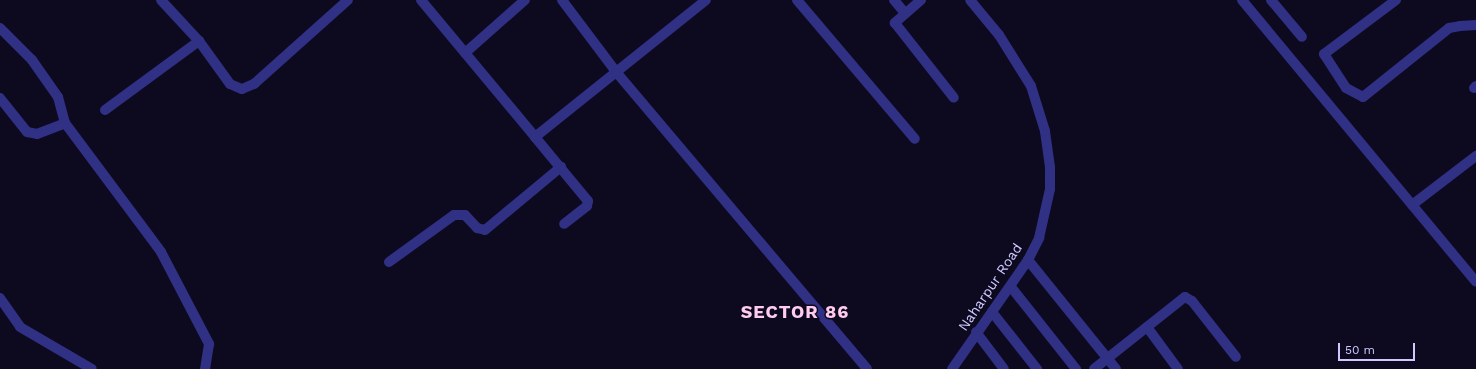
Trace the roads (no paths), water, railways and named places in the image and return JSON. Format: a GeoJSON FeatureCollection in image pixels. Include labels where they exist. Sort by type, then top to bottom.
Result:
{"type":"FeatureCollection","features":[{"type":"Feature","properties":{"kind":"street"},"geometry":{"type":"LineString","coordinates":[[160,0],[199,41],[230,84],[242,89],[254,84],[347,0]]}},
{"type":"Feature","properties":{"kind":"street"},"geometry":{"type":"LineString","coordinates":[[421,0],[588,201],[587,206],[564,224]]}},
{"type":"Feature","properties":{"kind":"street"},"geometry":{"type":"LineString","coordinates":[[465,53],[526,0]]}},
{"type":"Feature","properties":{"kind":"street"},"geometry":{"type":"LineString","coordinates":[[562,0],[617,73],[867,369]]}},
{"type":"Feature","properties":{"kind":"street"},"geometry":{"type":"LineString","coordinates":[[535,137],[617,73],[706,0]]}},
{"type":"Feature","properties":{"kind":"street"},"geometry":{"type":"LineString","coordinates":[[797,0],[915,139]]}},
{"type":"Feature","properties":{"kind":"street"},"geometry":{"type":"LineString","coordinates":[[894,0],[905,13]]}},
{"type":"Feature","properties":{"kind":"street"},"geometry":{"type":"LineString","coordinates":[[921,0],[897,21],[896,26],[954,98]]}},
{"type":"Feature","properties":{"kind":"street","name":"Naharpur Road"},"geometry":{"type":"LineString","coordinates":[[956,367],[976,332],[992,312],[1028,260],[1039,238],[1050,189],[1050,167],[1045,131],[1031,86],[999,35],[970,0]]}},
{"type":"Feature","properties":{"kind":"street"},"geometry":{"type":"LineString","coordinates":[[1242,0],[1476,282]]}},
{"type":"Feature","properties":{"kind":"street"},"geometry":{"type":"LineString","coordinates":[[1272,0],[1302,37]]}},
{"type":"Feature","properties":{"kind":"street"},"geometry":{"type":"LineString","coordinates":[[1396,0],[1324,54],[1346,88],[1363,97],[1449,28],[1476,25]]}},
{"type":"Feature","properties":{"kind":"street"},"geometry":{"type":"LineString","coordinates":[[0,28],[32,60],[58,97],[66,123],[161,252],[209,344],[205,369]]}},
{"type":"Feature","properties":{"kind":"street"},"geometry":{"type":"LineString","coordinates":[[104,110],[199,41]]}},
{"type":"Feature","properties":{"kind":"street"},"geometry":{"type":"LineString","coordinates":[[0,98],[27,132],[38,134],[66,123]]}},
{"type":"Feature","properties":{"kind":"street"},"geometry":{"type":"LineString","coordinates":[[1412,205],[1476,156]]}},
{"type":"Feature","properties":{"kind":"street"},"geometry":{"type":"LineString","coordinates":[[389,262],[454,215],[465,215],[477,228],[485,230],[561,168]]}},
{"type":"Feature","properties":{"kind":"street"},"geometry":{"type":"LineString","coordinates":[[1028,260],[1116,369]]}},
{"type":"Feature","properties":{"kind":"street"},"geometry":{"type":"LineString","coordinates":[[1010,287],[1076,369]]}},
{"type":"Feature","properties":{"kind":"street"},"geometry":{"type":"LineString","coordinates":[[1094,369],[1185,297],[1192,301],[1236,357]]}},
{"type":"Feature","properties":{"kind":"street"},"geometry":{"type":"LineString","coordinates":[[0,298],[20,327],[92,369]]}},
{"type":"Feature","properties":{"kind":"street"},"geometry":{"type":"LineString","coordinates":[[992,312],[1038,369]]}},
{"type":"Feature","properties":{"kind":"street"},"geometry":{"type":"LineString","coordinates":[[1147,327],[1178,369]]}},
{"type":"Feature","properties":{"kind":"street"},"geometry":{"type":"LineString","coordinates":[[976,332],[1004,369]]}},
{"type":"Feature","properties":{"kind":"district","name":"SECTOR 86"},"geometry":{"type":"Point","coordinates":[795,312]}}]}
